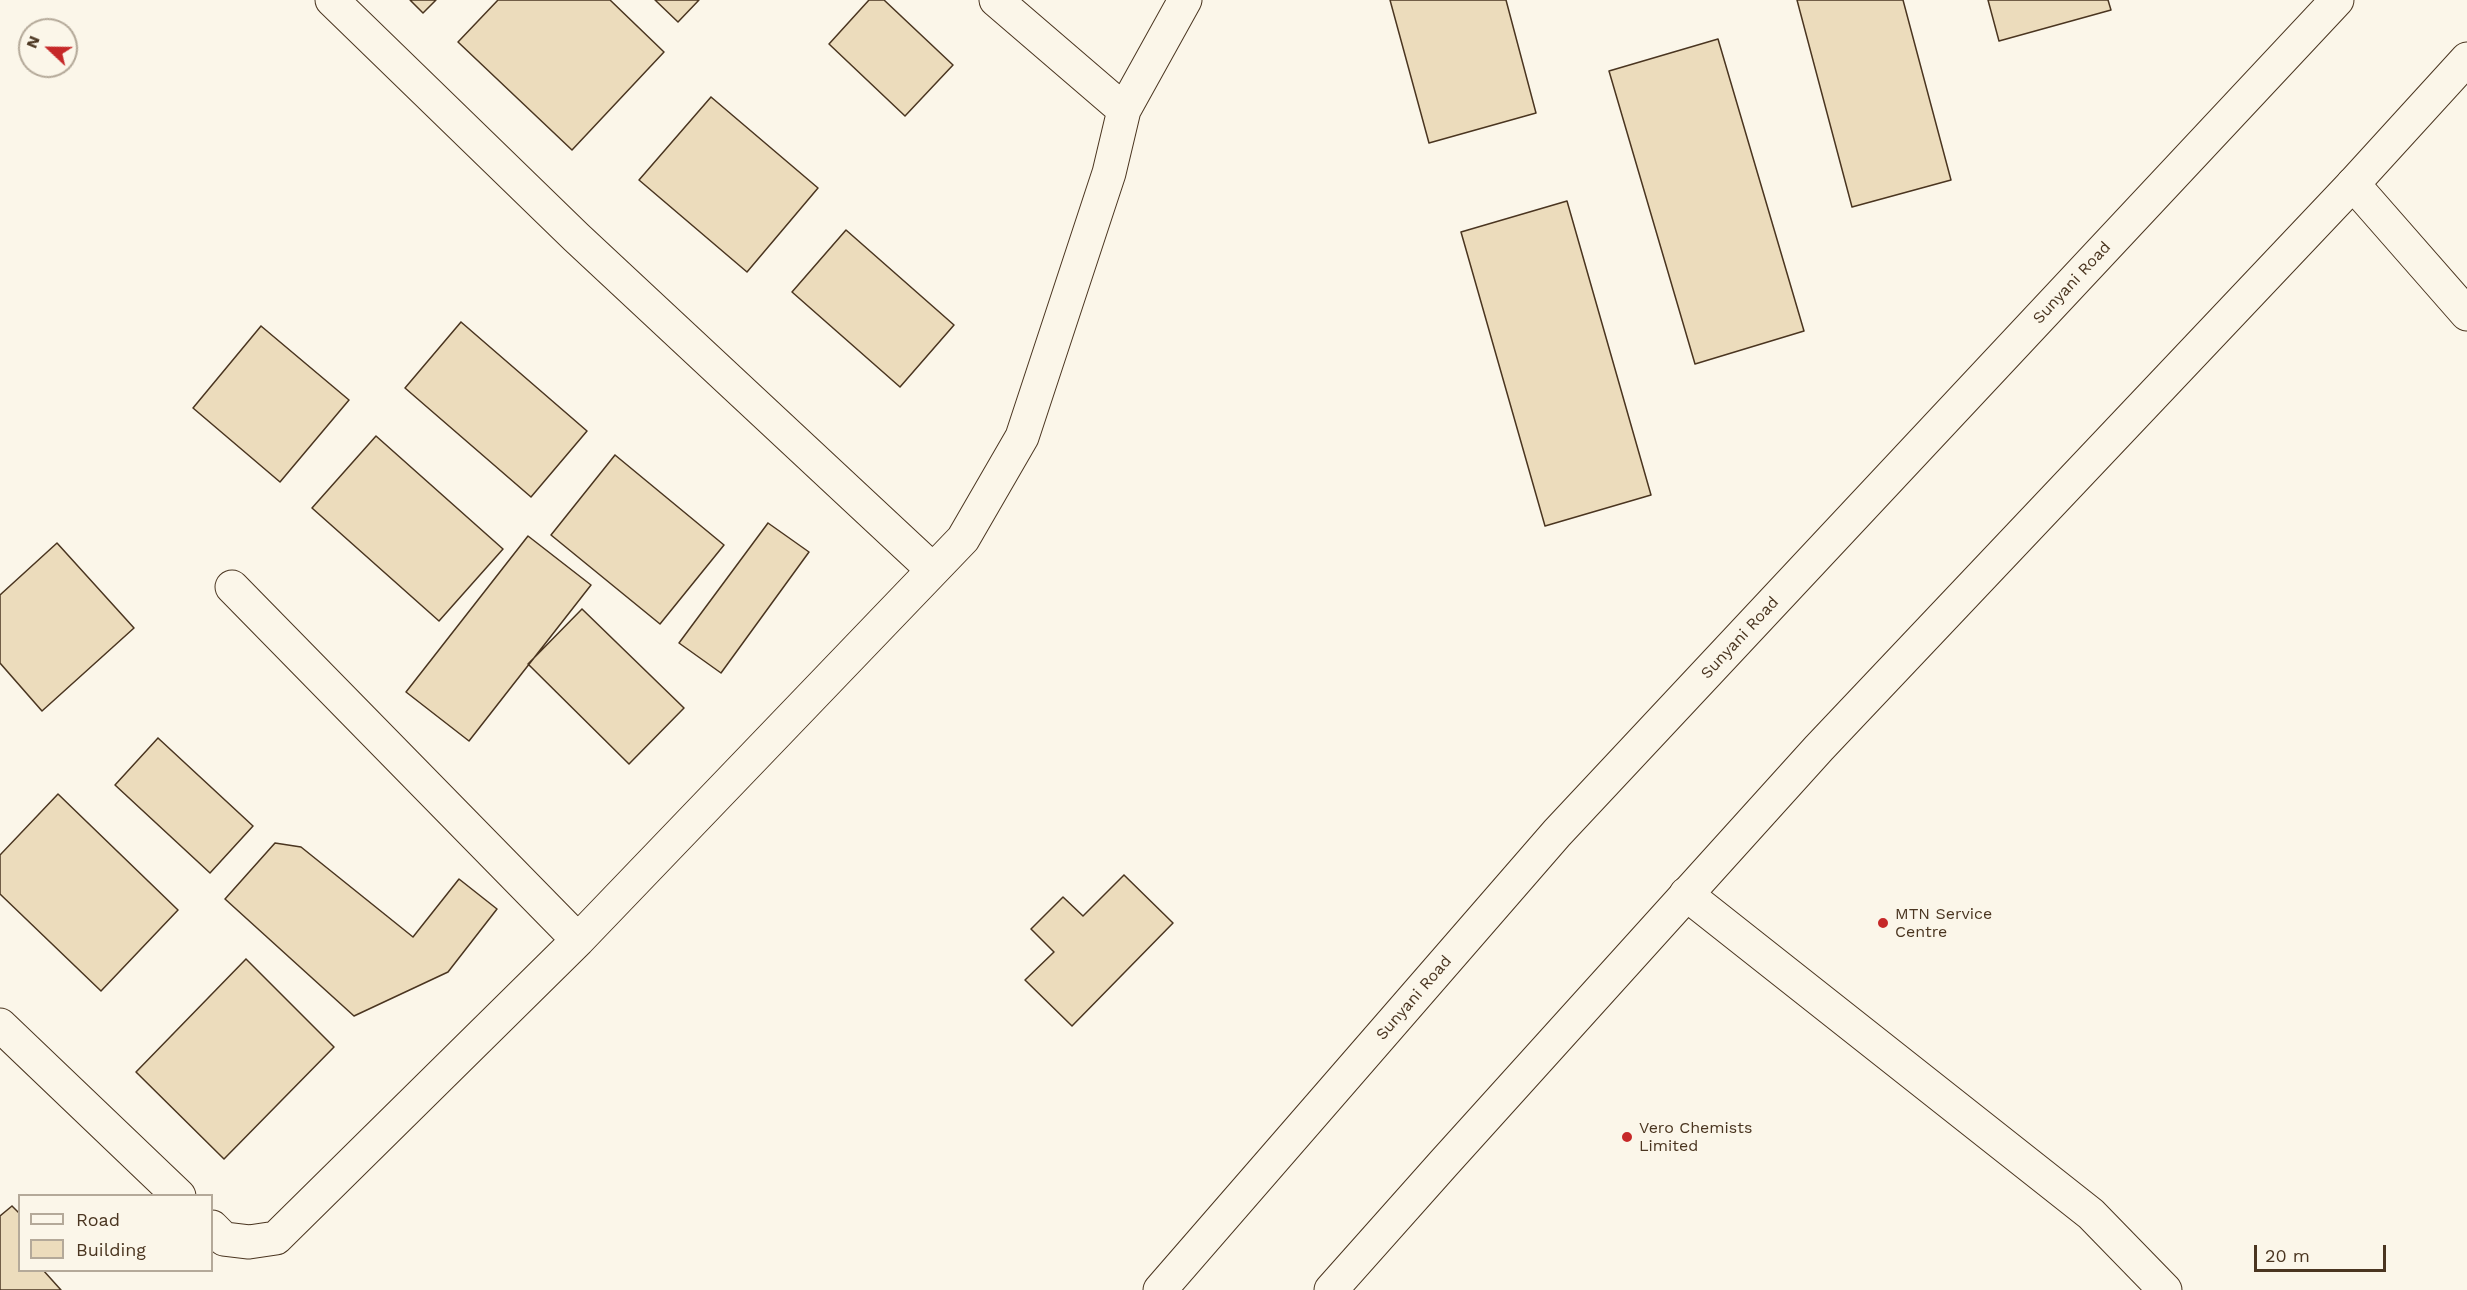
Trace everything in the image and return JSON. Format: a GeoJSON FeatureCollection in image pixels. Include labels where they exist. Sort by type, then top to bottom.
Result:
{"type":"FeatureCollection","features":[{"type":"Feature","properties":{"kind":"street"},"geometry":{"type":"LineString","coordinates":[[332,0],[576,237],[933,570]]}},
{"type":"Feature","properties":{"kind":"street"},"geometry":{"type":"LineString","coordinates":[[996,0],[1124,110]]}},
{"type":"Feature","properties":{"kind":"street"},"geometry":{"type":"LineString","coordinates":[[213,1228],[224,1239],[249,1242],[276,1238],[578,940],[963,539],[1022,437],[1109,173],[1124,110],[1185,0]]}},
{"type":"Feature","properties":{"kind":"street","name":"Sunyani Road"},"geometry":{"type":"LineString","coordinates":[[1160,1290],[1557,833],[2337,0]]}},
{"type":"Feature","properties":{"kind":"street"},"geometry":{"type":"LineString","coordinates":[[1331,1290],[1686,894],[1828,740],[2353,184],[2467,58]]}},
{"type":"Feature","properties":{"kind":"street"},"geometry":{"type":"LineString","coordinates":[[2353,184],[2467,314]]}},
{"type":"Feature","properties":{"kind":"street"},"geometry":{"type":"LineString","coordinates":[[232,587],[578,940]]}},
{"type":"Feature","properties":{"kind":"street"},"geometry":{"type":"LineString","coordinates":[[1686,894],[2091,1214],[2165,1290]]}},
{"type":"Feature","properties":{"kind":"street"},"geometry":{"type":"LineString","coordinates":[[0,1026],[177,1194]]}},
{"type":"Feature","properties":{"kind":"building"},"geometry":{"type":"Polygon","coordinates":[[[410,0],[436,0],[423,13],[410,0]]]}},
{"type":"Feature","properties":{"kind":"building"},"geometry":{"type":"Polygon","coordinates":[[[498,0],[610,0],[664,52],[572,150],[458,42],[498,0]]]}},
{"type":"Feature","properties":{"kind":"building"},"geometry":{"type":"Polygon","coordinates":[[[655,0],[699,0],[678,22],[655,0]]]}},
{"type":"Feature","properties":{"kind":"building"},"geometry":{"type":"Polygon","coordinates":[[[869,0],[884,0],[953,65],[905,116],[829,44],[869,0]]]}},
{"type":"Feature","properties":{"kind":"building"},"geometry":{"type":"Polygon","coordinates":[[[1390,0],[1506,0],[1536,113],[1429,143],[1390,0]]]}},
{"type":"Feature","properties":{"kind":"building"},"geometry":{"type":"Polygon","coordinates":[[[1797,0],[1903,0],[1951,180],[1852,207],[1797,0]]]}},
{"type":"Feature","properties":{"kind":"building"},"geometry":{"type":"Polygon","coordinates":[[[1988,0],[2108,0],[2111,10],[1999,41],[1988,0]]]}},
{"type":"Feature","properties":{"kind":"building"},"geometry":{"type":"Polygon","coordinates":[[[1718,39],[1804,331],[1695,364],[1609,71],[1718,39]]]}},
{"type":"Feature","properties":{"kind":"building"},"geometry":{"type":"Polygon","coordinates":[[[711,97],[818,188],[747,272],[639,180],[711,97]]]}},
{"type":"Feature","properties":{"kind":"building"},"geometry":{"type":"Polygon","coordinates":[[[1567,201],[1651,495],[1545,526],[1461,232],[1567,201]]]}},
{"type":"Feature","properties":{"kind":"building"},"geometry":{"type":"Polygon","coordinates":[[[846,230],[954,325],[900,387],[792,292],[846,230]]]}},
{"type":"Feature","properties":{"kind":"building"},"geometry":{"type":"Polygon","coordinates":[[[461,322],[587,431],[531,497],[405,388],[461,322]]]}},
{"type":"Feature","properties":{"kind":"building"},"geometry":{"type":"Polygon","coordinates":[[[261,326],[349,400],[280,482],[193,408],[261,326]]]}},
{"type":"Feature","properties":{"kind":"building"},"geometry":{"type":"Polygon","coordinates":[[[376,436],[503,549],[439,621],[312,508],[376,436]]]}},
{"type":"Feature","properties":{"kind":"building"},"geometry":{"type":"Polygon","coordinates":[[[615,455],[724,545],[660,624],[551,535],[615,455]]]}},
{"type":"Feature","properties":{"kind":"building"},"geometry":{"type":"Polygon","coordinates":[[[768,523],[809,552],[721,673],[679,643],[768,523]]]}},
{"type":"Feature","properties":{"kind":"building"},"geometry":{"type":"Polygon","coordinates":[[[528,536],[591,585],[469,741],[406,692],[528,536]]]}},
{"type":"Feature","properties":{"kind":"building"},"geometry":{"type":"Polygon","coordinates":[[[57,543],[134,628],[42,711],[0,663],[0,595],[57,543]]]}},
{"type":"Feature","properties":{"kind":"building"},"geometry":{"type":"Polygon","coordinates":[[[582,609],[684,708],[629,764],[528,664],[582,609]]]}},
{"type":"Feature","properties":{"kind":"building"},"geometry":{"type":"Polygon","coordinates":[[[158,738],[253,826],[210,873],[115,785],[158,738]]]}},
{"type":"Feature","properties":{"kind":"building"},"geometry":{"type":"Polygon","coordinates":[[[58,794],[178,910],[101,991],[0,894],[0,855],[58,794]]]}},
{"type":"Feature","properties":{"kind":"building"},"geometry":{"type":"Polygon","coordinates":[[[275,843],[301,847],[413,937],[459,879],[497,909],[448,972],[354,1016],[225,899],[275,843]]]}},
{"type":"Feature","properties":{"kind":"building"},"geometry":{"type":"Polygon","coordinates":[[[1124,875],[1173,923],[1072,1026],[1025,980],[1054,952],[1031,929],[1063,897],[1083,916],[1124,875]]]}},
{"type":"Feature","properties":{"kind":"building"},"geometry":{"type":"Polygon","coordinates":[[[246,959],[334,1047],[224,1159],[136,1072],[246,959]]]}},
{"type":"Feature","properties":{"kind":"building"},"geometry":{"type":"Polygon","coordinates":[[[12,1206],[18,1212],[18,1272],[45,1272],[61,1290],[0,1290],[0,1216],[12,1206]]]}},
{"type":"Feature","properties":{"kind":"place","name":"MTN Service Centre"},"geometry":{"type":"Point","coordinates":[1883,923]}},
{"type":"Feature","properties":{"kind":"place","name":"Vero Chemists Limited"},"geometry":{"type":"Point","coordinates":[1627,1137]}}]}
